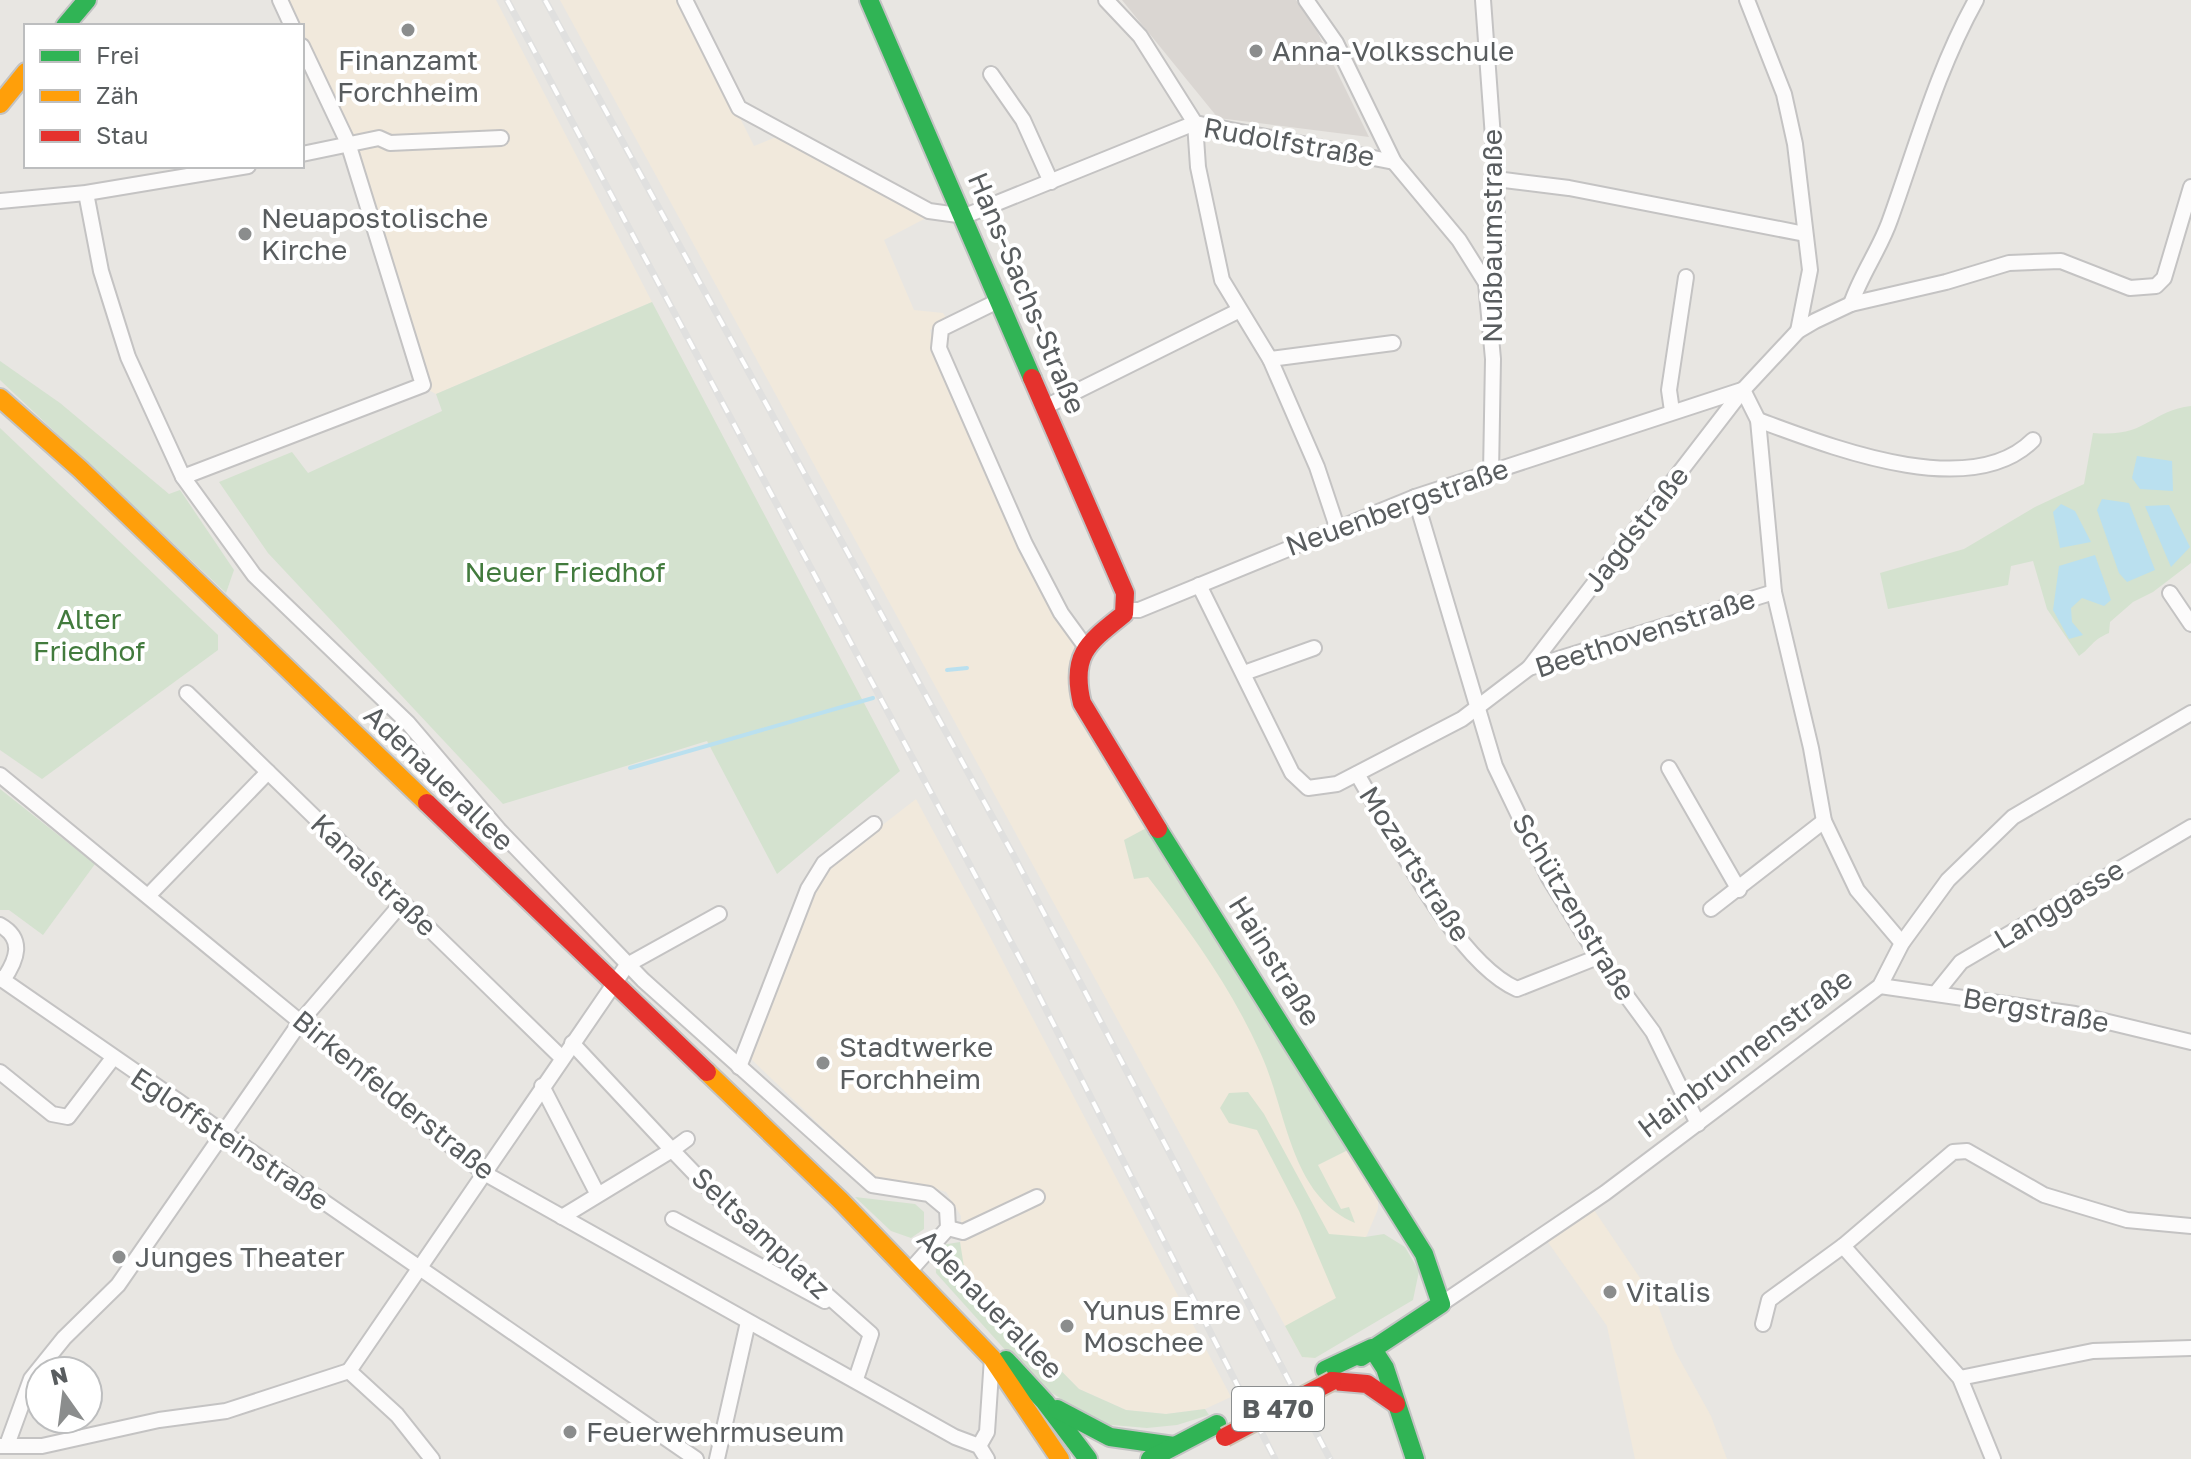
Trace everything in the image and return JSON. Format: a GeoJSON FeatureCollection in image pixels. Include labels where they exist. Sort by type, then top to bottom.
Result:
{"type":"FeatureCollection","features":[{"type":"Feature","properties":{"kind":"main road"},"geometry":{"type":"LineString","coordinates":[[67,24],[87,0]]}},
{"type":"Feature","properties":{"kind":"main road","name":"Hans-Sachs-Straße"},"geometry":{"type":"LineString","coordinates":[[869,0],[1120,580],[1126,610]]}},
{"type":"Feature","properties":{"kind":"main road"},"geometry":{"type":"LineString","coordinates":[[0,104],[24,74]]}},
{"type":"Feature","properties":{"kind":"main road","name":"Adenauerallee"},"geometry":{"type":"LineString","coordinates":[[0,398],[80,469],[840,1200],[992,1358],[1060,1459]]}},
{"type":"Feature","properties":{"kind":"main road"},"geometry":{"type":"LineString","coordinates":[[1085,646],[1126,610]]}},
{"type":"Feature","properties":{"kind":"main road","name":"Hainstraße"},"geometry":{"type":"LineString","coordinates":[[1085,646],[1078,665],[1077,686],[1086,714],[1424,1254],[1441,1304]]}},
{"type":"Feature","properties":{"kind":"main road","name":"Adenauerallee"},"geometry":{"type":"LineString","coordinates":[[840,1200],[876,1224],[1045,1402],[1088,1459]]}},
{"type":"Feature","properties":{"kind":"main road","name":"Hainbrunnenstraße"},"geometry":{"type":"LineString","coordinates":[[1372,1348],[1441,1304]]}},
{"type":"Feature","properties":{"kind":"main road"},"geometry":{"type":"LineString","coordinates":[[1372,1348],[1385,1368],[1415,1459]]}},
{"type":"Feature","properties":{"kind":"main road","name":"B 470"},"geometry":{"type":"LineString","coordinates":[[1150,1459],[1177,1452],[1221,1431],[1329,1376],[1372,1348]]}},
{"type":"Feature","properties":{"kind":"main road","name":"B 470"},"geometry":{"type":"LineString","coordinates":[[1329,1376],[1362,1380],[1396,1404]]}},
{"type":"Feature","properties":{"kind":"main road"},"geometry":{"type":"LineString","coordinates":[[1045,1402],[1110,1437],[1177,1452]]}},
{"type":"Feature","properties":{"kind":"street"},"geometry":{"type":"LineString","coordinates":[[280,0],[291,24]]}},
{"type":"Feature","properties":{"kind":"street"},"geometry":{"type":"LineString","coordinates":[[685,0],[739,108],[929,211],[965,216]]}},
{"type":"Feature","properties":{"kind":"street"},"geometry":{"type":"LineString","coordinates":[[1106,0],[1140,36],[1195,123],[1198,167],[1222,280],[1238,311],[1270,359],[1317,467],[1337,527]]}},
{"type":"Feature","properties":{"kind":"street"},"geometry":{"type":"LineString","coordinates":[[1306,0],[1336,43],[1394,162],[1459,240],[1486,283]]}},
{"type":"Feature","properties":{"kind":"street","name":"Nußbaumstraße"},"geometry":{"type":"LineString","coordinates":[[1483,0],[1496,179],[1497,242],[1486,283],[1493,359],[1491,473]]}},
{"type":"Feature","properties":{"kind":"street"},"geometry":{"type":"LineString","coordinates":[[1747,0],[1790,115],[1810,270],[1798,331]]}},
{"type":"Feature","properties":{"kind":"street"},"geometry":{"type":"LineString","coordinates":[[1851,304],[1859,279],[1889,224],[1948,53],[1976,0]]}},
{"type":"Feature","properties":{"kind":"street"},"geometry":{"type":"LineString","coordinates":[[183,477],[423,385],[348,143],[304,50]]}},
{"type":"Feature","properties":{"kind":"street"},"geometry":{"type":"LineString","coordinates":[[991,74],[1023,120],[1051,182]]}},
{"type":"Feature","properties":{"kind":"street","name":"Rudolfstraße"},"geometry":{"type":"LineString","coordinates":[[965,216],[1195,123],[1394,162]]}},
{"type":"Feature","properties":{"kind":"street"},"geometry":{"type":"LineString","coordinates":[[304,154],[379,138],[390,143],[501,138]]}},
{"type":"Feature","properties":{"kind":"street"},"geometry":{"type":"LineString","coordinates":[[0,201],[86,193],[236,168]]}},
{"type":"Feature","properties":{"kind":"street"},"geometry":{"type":"LineString","coordinates":[[1496,179],[1569,188],[1805,234]]}},
{"type":"Feature","properties":{"kind":"street"},"geometry":{"type":"LineString","coordinates":[[1902,943],[1857,890],[1824,821],[1811,748],[1774,592],[1758,420],[1743,390],[1798,331],[1851,304],[1946,282],[2009,263],[2061,261],[2130,288],[2156,286],[2164,278],[2191,187]]}},
{"type":"Feature","properties":{"kind":"street"},"geometry":{"type":"LineString","coordinates":[[86,193],[101,271],[128,357],[183,477],[254,575],[408,723],[499,830],[627,965],[872,1185],[929,1194],[947,1209],[948,1228],[915,1265]]}},
{"type":"Feature","properties":{"kind":"street"},"geometry":{"type":"LineString","coordinates":[[1672,411],[1669,390],[1686,277]]}},
{"type":"Feature","properties":{"kind":"street"},"geometry":{"type":"LineString","coordinates":[[998,301],[941,329],[939,348],[1025,544],[1061,613],[1085,646]]}},
{"type":"Feature","properties":{"kind":"street"},"geometry":{"type":"LineString","coordinates":[[1045,407],[1238,311]]}},
{"type":"Feature","properties":{"kind":"street"},"geometry":{"type":"LineString","coordinates":[[1270,359],[1393,343]]}},
{"type":"Feature","properties":{"kind":"street","name":"Neuenbergstraße"},"geometry":{"type":"LineString","coordinates":[[1126,610],[1139,610],[1415,497],[1743,390]]}},
{"type":"Feature","properties":{"kind":"street","name":"Jagdstraße"},"geometry":{"type":"LineString","coordinates":[[1529,668],[1743,390]]}},
{"type":"Feature","properties":{"kind":"street"},"geometry":{"type":"LineString","coordinates":[[1758,420],[1826,445],[1918,467],[1960,469],[1994,463],[2022,452],[2033,440]]}},
{"type":"Feature","properties":{"kind":"street","name":"Schützenstraße"},"geometry":{"type":"LineString","coordinates":[[1415,497],[1495,766],[1511,804],[1549,878],[1598,957],[1653,1032],[1698,1124]]}},
{"type":"Feature","properties":{"kind":"street"},"geometry":{"type":"LineString","coordinates":[[1199,585],[1244,673],[1314,648]]}},
{"type":"Feature","properties":{"kind":"street","name":"Beethovenstraße"},"geometry":{"type":"LineString","coordinates":[[1244,673],[1292,773],[1308,788],[1324,788],[1357,774],[1478,707],[1529,668],[1774,592]]}},
{"type":"Feature","properties":{"kind":"street"},"geometry":{"type":"LineString","coordinates":[[2170,593],[2191,624]]}},
{"type":"Feature","properties":{"kind":"street","name":"Kanalstraße"},"geometry":{"type":"LineString","coordinates":[[187,693],[561,1057]]}},
{"type":"Feature","properties":{"kind":"street","name":"Hainbrunnenstraße"},"geometry":{"type":"LineString","coordinates":[[1441,1304],[1698,1124],[1880,986],[1902,943],[1948,880],[2013,817],[2191,713]]}},
{"type":"Feature","properties":{"kind":"street"},"geometry":{"type":"LineString","coordinates":[[1669,768],[1739,890]]}},
{"type":"Feature","properties":{"kind":"street"},"geometry":{"type":"LineString","coordinates":[[148,896],[268,772]]}},
{"type":"Feature","properties":{"kind":"street","name":"Mozartstraße"},"geometry":{"type":"LineString","coordinates":[[1357,774],[1430,897],[1464,943],[1500,982],[1517,989],[1598,957]]}},
{"type":"Feature","properties":{"kind":"street","name":"Birkenfelderstraße"},"geometry":{"type":"LineString","coordinates":[[0,775],[484,1173],[983,1453]]}},
{"type":"Feature","properties":{"kind":"street"},"geometry":{"type":"LineString","coordinates":[[1711,909],[1824,821]]}},
{"type":"Feature","properties":{"kind":"street"},"geometry":{"type":"LineString","coordinates":[[739,1067],[808,889],[824,863],[874,824]]}},
{"type":"Feature","properties":{"kind":"street","name":"Langgasse"},"geometry":{"type":"LineString","coordinates":[[1936,993],[1961,962],[2191,827]]}},
{"type":"Feature","properties":{"kind":"street"},"geometry":{"type":"LineString","coordinates":[[402,903],[301,1021],[118,1285],[31,1379],[3,1446],[42,1446],[159,1420],[226,1411],[349,1371],[561,1057],[627,965],[719,914]]}},
{"type":"Feature","properties":{"kind":"street","name":"Egloffsteinstraße"},"geometry":{"type":"LineString","coordinates":[[0,925],[12,931],[17,944],[16,962],[2,979],[696,1459]]}},
{"type":"Feature","properties":{"kind":"street","name":"Bergstraße"},"geometry":{"type":"LineString","coordinates":[[1880,986],[2075,1014],[2191,1042]]}},
{"type":"Feature","properties":{"kind":"street","name":"Seltsamplatz"},"geometry":{"type":"LineString","coordinates":[[572,1043],[721,1201],[871,1334],[856,1379]]}},
{"type":"Feature","properties":{"kind":"street"},"geometry":{"type":"LineString","coordinates":[[0,1072],[52,1114],[68,1117],[113,1058]]}},
{"type":"Feature","properties":{"kind":"street"},"geometry":{"type":"LineString","coordinates":[[542,1086],[597,1193]]}},
{"type":"Feature","properties":{"kind":"street","name":"Seltsamplatz"},"geometry":{"type":"LineString","coordinates":[[562,1217],[687,1139]]}},
{"type":"Feature","properties":{"kind":"street"},"geometry":{"type":"LineString","coordinates":[[1763,1324],[1769,1300],[1843,1246],[1953,1152],[1967,1151],[2044,1195],[2127,1220],[2191,1226]]}},
{"type":"Feature","properties":{"kind":"street"},"geometry":{"type":"LineString","coordinates":[[948,1228],[963,1232],[1037,1197]]}},
{"type":"Feature","properties":{"kind":"street","name":"Seltsamplatz"},"geometry":{"type":"LineString","coordinates":[[673,1219],[851,1315]]}},
{"type":"Feature","properties":{"kind":"street"},"geometry":{"type":"LineString","coordinates":[[1843,1246],[1960,1378],[1993,1459]]}},
{"type":"Feature","properties":{"kind":"street"},"geometry":{"type":"LineString","coordinates":[[717,1459],[748,1322]]}},
{"type":"Feature","properties":{"kind":"street"},"geometry":{"type":"LineString","coordinates":[[1960,1378],[2093,1351],[2191,1348]]}},
{"type":"Feature","properties":{"kind":"street"},"geometry":{"type":"LineString","coordinates":[[983,1453],[992,1358]]}},
{"type":"Feature","properties":{"kind":"street"},"geometry":{"type":"LineString","coordinates":[[349,1371],[397,1415],[425,1457]]}},
{"type":"Feature","properties":{"kind":"shaded area"},"geometry":{"type":"Polygon","coordinates":[[[275,0],[496,0],[652,302],[436,394],[419,385],[341,145],[304,63],[304,24],[286,24],[275,0]]]}},
{"type":"Feature","properties":{"kind":"shaded area"},"geometry":{"type":"Polygon","coordinates":[[[560,0],[681,0],[754,146],[776,137],[930,216],[884,240],[914,310],[943,313],[948,321],[930,330],[936,351],[1080,652],[1073,696],[1378,1200],[1378,1209],[1315,1358],[1302,1357],[560,0]]]}},
{"type":"Feature","properties":{"kind":"shaded area"},"geometry":{"type":"Polygon","coordinates":[[[1122,0],[1296,0],[1314,25],[1369,137],[1218,118],[1122,0]]]}},
{"type":"Feature","properties":{"kind":"shaded area"},"geometry":{"type":"Polygon","coordinates":[[[916,799],[1231,1397],[1205,1409],[1166,1414],[1126,1410],[1079,1389],[965,1273],[960,1253],[961,1216],[946,1192],[922,1184],[876,1179],[750,1058],[822,872],[916,799]]]}},
{"type":"Feature","properties":{"kind":"shaded area"},"geometry":{"type":"Polygon","coordinates":[[[1592,1207],[1657,1303],[1675,1351],[1711,1416],[1727,1459],[1635,1459],[1607,1326],[1545,1238],[1592,1207]]]}},
{"type":"Feature","properties":{"kind":"green space","name":"Neuer Friedhof"},"geometry":{"type":"Polygon","coordinates":[[[652,302],[900,771],[777,874],[707,741],[503,804],[268,553],[219,482],[292,452],[308,473],[442,411],[436,394],[652,302]]]}},
{"type":"Feature","properties":{"kind":"green space"},"geometry":{"type":"Polygon","coordinates":[[[0,361],[60,403],[169,494],[180,490],[234,570],[226,593],[0,380],[0,361]]]}},
{"type":"Feature","properties":{"kind":"green space"},"geometry":{"type":"Polygon","coordinates":[[[2191,406],[2191,563],[2153,592],[2133,602],[2110,622],[2109,633],[2079,656],[2047,609],[2033,561],[2011,566],[2008,585],[1888,609],[1880,573],[1964,549],[2035,507],[2084,484],[2093,433],[2125,432],[2166,413],[2191,406]]]}},
{"type":"Feature","properties":{"kind":"green space","name":"Alter Friedhof"},"geometry":{"type":"Polygon","coordinates":[[[0,428],[218,635],[218,650],[42,779],[0,750],[0,428]]]}},
{"type":"Feature","properties":{"kind":"green space"},"geometry":{"type":"Polygon","coordinates":[[[0,789],[95,864],[43,935],[9,910],[0,910],[0,789]]]}},
{"type":"Feature","properties":{"kind":"green space"},"geometry":{"type":"Polygon","coordinates":[[[1150,826],[1348,1150],[1318,1165],[1341,1209],[1349,1207],[1355,1223],[1333,1210],[1303,1172],[1260,1052],[1209,961],[1148,877],[1134,879],[1124,840],[1150,826]]]}},
{"type":"Feature","properties":{"kind":"green space"},"geometry":{"type":"Polygon","coordinates":[[[1248,1092],[1264,1114],[1329,1234],[1365,1237],[1384,1234],[1405,1247],[1419,1271],[1413,1300],[1315,1358],[1302,1357],[1285,1326],[1336,1298],[1299,1211],[1257,1130],[1229,1123],[1220,1108],[1229,1093],[1248,1092]]]}},
{"type":"Feature","properties":{"kind":"green space"},"geometry":{"type":"Polygon","coordinates":[[[855,1197],[915,1204],[924,1212],[924,1229],[911,1238],[891,1231],[855,1197]]]}},
{"type":"Feature","properties":{"kind":"green space"},"geometry":{"type":"Polygon","coordinates":[[[960,1242],[965,1273],[1079,1389],[1126,1410],[1166,1414],[1205,1409],[1209,1415],[1177,1425],[1147,1428],[1100,1424],[1049,1391],[1008,1353],[936,1273],[935,1246],[960,1242]]]}},
{"type":"Feature","properties":{"kind":"water"},"geometry":{"type":"Polygon","coordinates":[[[2137,456],[2172,461],[2173,491],[2140,489],[2132,478],[2137,456]]]}},
{"type":"Feature","properties":{"kind":"water"},"geometry":{"type":"Polygon","coordinates":[[[2102,499],[2129,503],[2155,570],[2127,582],[2119,573],[2097,510],[2102,499]]]}},
{"type":"Feature","properties":{"kind":"water"},"geometry":{"type":"Polygon","coordinates":[[[2061,504],[2075,511],[2091,542],[2060,548],[2053,512],[2061,504]]]}},
{"type":"Feature","properties":{"kind":"water"},"geometry":{"type":"Polygon","coordinates":[[[2169,505],[2190,547],[2171,567],[2145,506],[2169,505]]]}},
{"type":"Feature","properties":{"kind":"water"},"geometry":{"type":"Polygon","coordinates":[[[2095,555],[2111,600],[2104,606],[2082,598],[2071,608],[2072,622],[2083,635],[2069,639],[2053,610],[2059,566],[2095,555]]]}},
{"type":"Feature","properties":{"kind":"waterway"},"geometry":{"type":"LineString","coordinates":[[947,670],[967,668]]}},
{"type":"Feature","properties":{"kind":"waterway"},"geometry":{"type":"LineString","coordinates":[[630,768],[873,698]]}},
{"type":"Feature","properties":{"kind":"railway"},"geometry":{"type":"LineString","coordinates":[[507,0],[1027,972],[1275,1459]]}},
{"type":"Feature","properties":{"kind":"railway"},"geometry":{"type":"LineString","coordinates":[[545,0],[1016,860],[1330,1459]]}},
{"type":"Feature","properties":{"kind":"traffic: fast"},"geometry":{"type":"LineString","coordinates":[[67,24],[87,0]]}},
{"type":"Feature","properties":{"kind":"traffic: fast"},"geometry":{"type":"LineString","coordinates":[[869,0],[1032,378]]}},
{"type":"Feature","properties":{"kind":"traffic: fast"},"geometry":{"type":"LineString","coordinates":[[1158,829],[1424,1254],[1441,1304],[1361,1357]]}},
{"type":"Feature","properties":{"kind":"traffic: fast"},"geometry":{"type":"LineString","coordinates":[[1325,1370],[1372,1348],[1385,1368],[1415,1459]]}},
{"type":"Feature","properties":{"kind":"traffic: fast"},"geometry":{"type":"LineString","coordinates":[[1006,1360],[1045,1402],[1088,1459]]}},
{"type":"Feature","properties":{"kind":"traffic: fast"},"geometry":{"type":"LineString","coordinates":[[1057,1409],[1110,1437],[1174,1446]]}},
{"type":"Feature","properties":{"kind":"traffic: fast"},"geometry":{"type":"LineString","coordinates":[[1150,1459],[1217,1424]]}},
{"type":"Feature","properties":{"kind":"traffic: slow"},"geometry":{"type":"LineString","coordinates":[[0,104],[24,74]]}},
{"type":"Feature","properties":{"kind":"traffic: slow"},"geometry":{"type":"LineString","coordinates":[[0,398],[80,469],[427,803]]}},
{"type":"Feature","properties":{"kind":"traffic: slow"},"geometry":{"type":"LineString","coordinates":[[707,1072],[840,1200],[992,1358],[1060,1459]]}},
{"type":"Feature","properties":{"kind":"traffic: jam"},"geometry":{"type":"LineString","coordinates":[[1032,378],[1125,593],[1124,614],[1092,642],[1081,661],[1079,686],[1082,703],[1158,829]]}},
{"type":"Feature","properties":{"kind":"traffic: jam"},"geometry":{"type":"LineString","coordinates":[[427,803],[707,1072]]}},
{"type":"Feature","properties":{"kind":"traffic: jam"},"geometry":{"type":"LineString","coordinates":[[1332,1381],[1367,1384],[1396,1404]]}},
{"type":"Feature","properties":{"kind":"traffic: jam"},"geometry":{"type":"LineString","coordinates":[[1225,1437],[1332,1381]]}},
{"type":"Feature","properties":{"kind":"place","name":"Finanzamt Forchheim"},"geometry":{"type":"Point","coordinates":[408,30]}},
{"type":"Feature","properties":{"kind":"place","name":"Anna-Volksschule"},"geometry":{"type":"Point","coordinates":[1256,51]}},
{"type":"Feature","properties":{"kind":"place","name":"Neuapostolische Kirche"},"geometry":{"type":"Point","coordinates":[245,234]}},
{"type":"Feature","properties":{"kind":"place","name":"Stadtwerke Forchheim"},"geometry":{"type":"Point","coordinates":[823,1063]}},
{"type":"Feature","properties":{"kind":"place","name":"Junges Theater"},"geometry":{"type":"Point","coordinates":[119,1257]}},
{"type":"Feature","properties":{"kind":"place","name":"Vitalis"},"geometry":{"type":"Point","coordinates":[1610,1292]}},
{"type":"Feature","properties":{"kind":"place","name":"Yunus Emre Moschee"},"geometry":{"type":"Point","coordinates":[1067,1326]}},
{"type":"Feature","properties":{"kind":"place","name":"Feuerwehrmuseum"},"geometry":{"type":"Point","coordinates":[570,1432]}}]}
